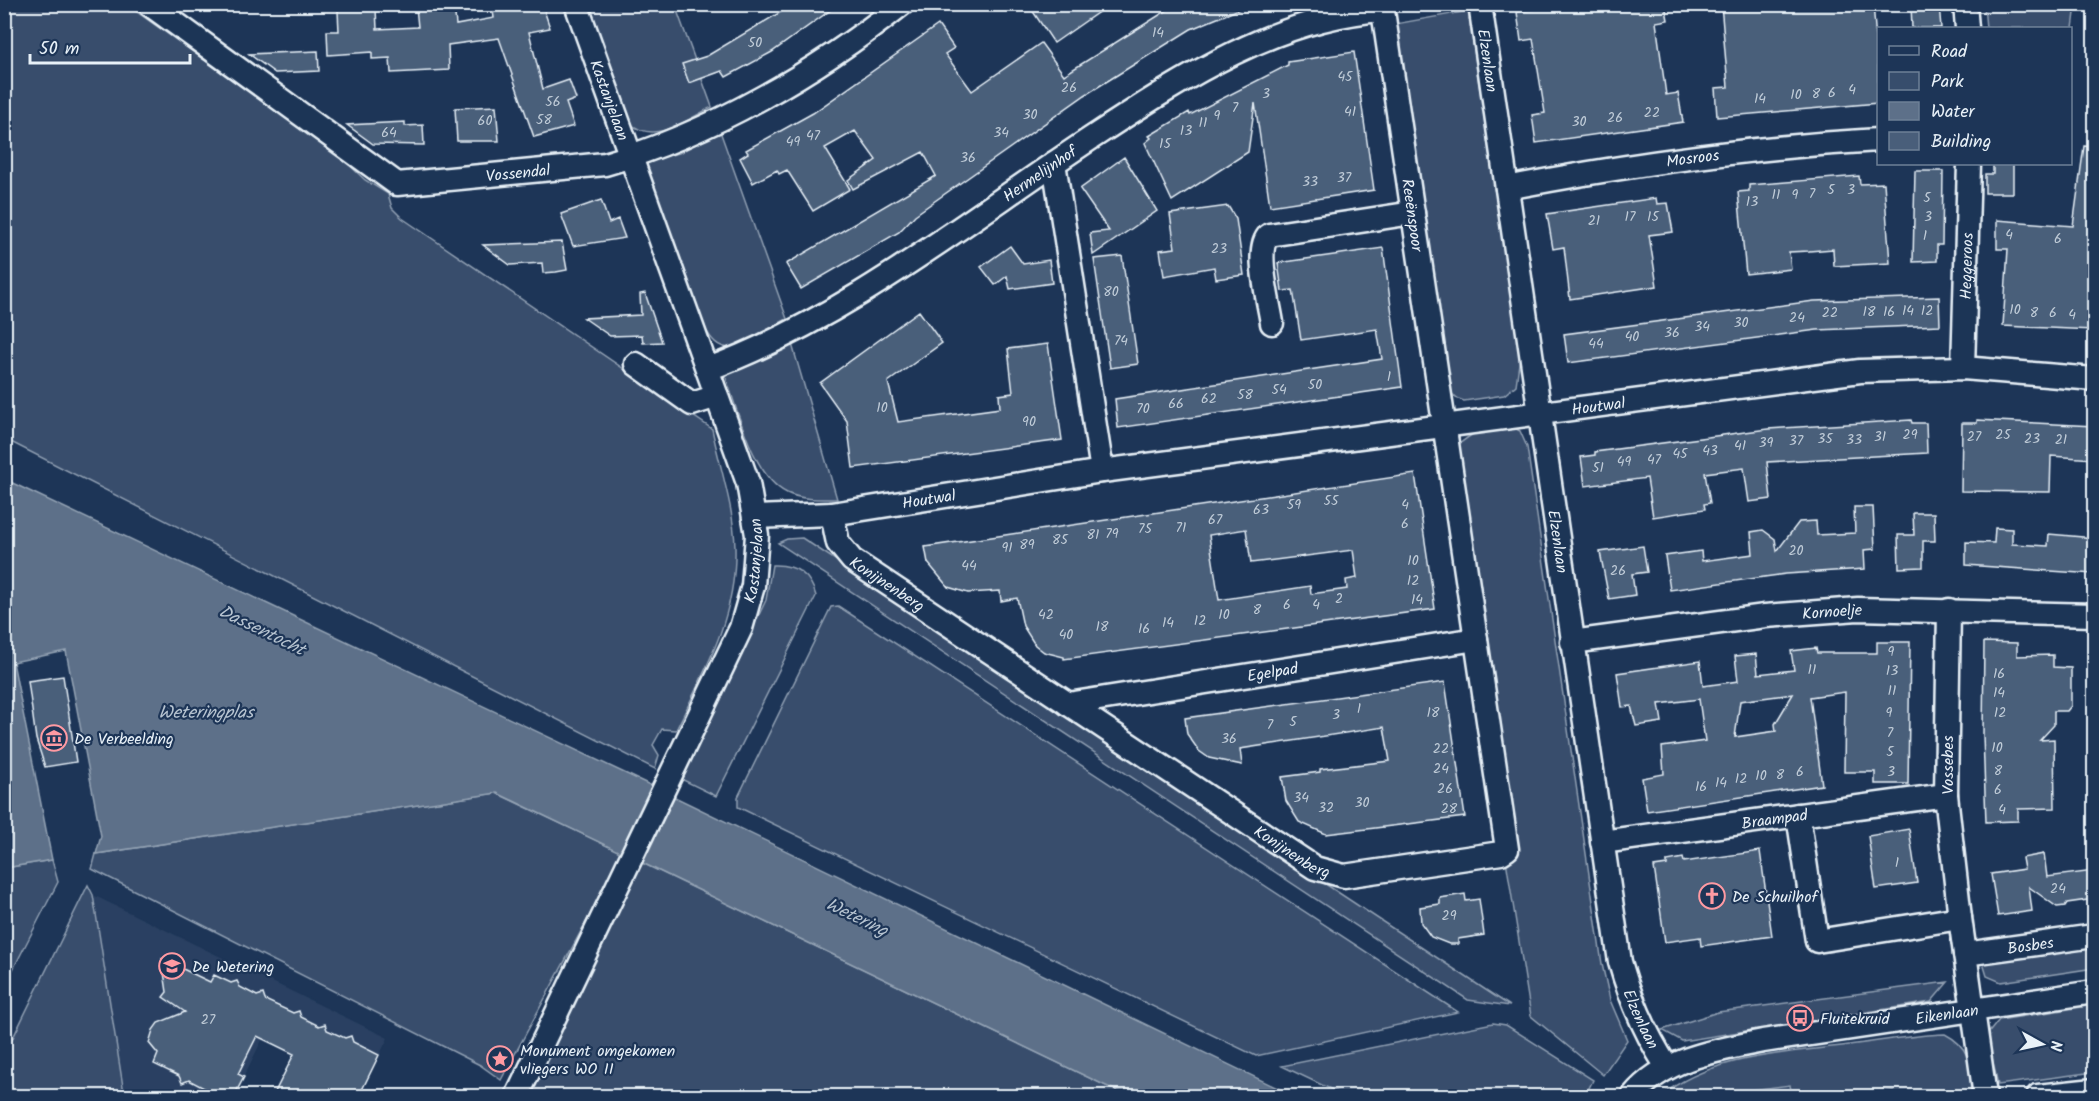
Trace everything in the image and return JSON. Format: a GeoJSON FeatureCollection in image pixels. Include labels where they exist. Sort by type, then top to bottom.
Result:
{"type":"FeatureCollection","features":[{"type":"Feature","properties":{"kind":"street","name":"Vossendal"},"geometry":{"type":"LineString","coordinates":[[149,4],[397,184],[536,172],[605,164],[630,157],[718,122],[860,38],[902,4]]}},
{"type":"Feature","properties":{"kind":"street","name":"Kastanjelaan"},"geometry":{"type":"LineString","coordinates":[[517,1096],[741,628],[753,586],[757,535],[748,483],[576,4]]}},
{"type":"Feature","properties":{"kind":"street","name":"Elzenlaan"},"geometry":{"type":"LineString","coordinates":[[1480,4],[1620,962],[1631,1002],[1646,1035],[1667,1067]]}},
{"type":"Feature","properties":{"kind":"street"},"geometry":{"type":"LineString","coordinates":[[1965,4],[1966,27]]}},
{"type":"Feature","properties":{"kind":"street","name":"Hermelijnhof"},"geometry":{"type":"LineString","coordinates":[[708,369],[796,332],[879,281],[1173,84],[1287,30],[1352,12],[1383,7]]}},
{"type":"Feature","properties":{"kind":"street","name":"Reeënspoor"},"geometry":{"type":"LineString","coordinates":[[1383,7],[1442,425]]}},
{"type":"Feature","properties":{"kind":"street","name":"Mosroos"},"geometry":{"type":"LineString","coordinates":[[1507,188],[1684,158],[1784,146],[1877,140]]}},
{"type":"Feature","properties":{"kind":"street"},"geometry":{"type":"LineString","coordinates":[[1054,163],[1102,471]]}},
{"type":"Feature","properties":{"kind":"street","name":"Heggeroos"},"geometry":{"type":"LineString","coordinates":[[1963,368],[1969,165]]}},
{"type":"Feature","properties":{"kind":"street"},"geometry":{"type":"LineString","coordinates":[[1272,323],[1262,255],[1264,239],[1269,235],[1413,213]]}},
{"type":"Feature","properties":{"kind":"street"},"geometry":{"type":"LineString","coordinates":[[636,364],[692,404],[717,396]]}},
{"type":"Feature","properties":{"kind":"street","name":"Houtwal"},"geometry":{"type":"LineString","coordinates":[[754,517],[832,514],[1102,471],[1540,411],[1860,371],[1963,368],[2094,379]]}},
{"type":"Feature","properties":{"kind":"street","name":"Konijnenberg"},"geometry":{"type":"LineString","coordinates":[[832,514],[838,543],[852,560],[1315,868],[1344,876],[1501,853],[1507,849],[1442,425]]}},
{"type":"Feature","properties":{"kind":"street","name":"Kornoelje"},"geometry":{"type":"LineString","coordinates":[[1572,642],[1765,616],[1858,609],[2094,615]]}},
{"type":"Feature","properties":{"kind":"street","name":"Vossebes"},"geometry":{"type":"LineString","coordinates":[[1949,610],[1946,795],[1960,918],[1985,1096]]}},
{"type":"Feature","properties":{"kind":"street","name":"Egelpad"},"geometry":{"type":"LineString","coordinates":[[1068,704],[1476,639]]}},
{"type":"Feature","properties":{"kind":"street","name":"Braampad"},"geometry":{"type":"LineString","coordinates":[[1602,842],[1946,795]]}},
{"type":"Feature","properties":{"kind":"street"},"geometry":{"type":"LineString","coordinates":[[1798,815],[1816,941],[1960,918]]}},
{"type":"Feature","properties":{"kind":"street","name":"Bosbes"},"geometry":{"type":"LineString","coordinates":[[1965,954],[2094,936]]}},
{"type":"Feature","properties":{"kind":"street","name":"Eikenlaan"},"geometry":{"type":"LineString","coordinates":[[1633,1096],[1643,1084],[1667,1067],[1711,1051],[1762,1041],[2094,992]]}},
{"type":"Feature","properties":{"kind":"street"},"geometry":{"type":"LineString","coordinates":[[2038,1096],[2094,1090]]}},
{"type":"Feature","properties":{"kind":"shaded area","name":"De Wetering"},"geometry":{"type":"Polygon","coordinates":[[[93,895],[388,1038],[363,1088],[262,1040],[234,1096],[131,1096],[124,1093],[93,895]]]}},
{"type":"Feature","properties":{"kind":"shaded area"},"geometry":{"type":"Polygon","coordinates":[[[1791,1085],[1792,1096],[1721,1096],[1720,1094],[1791,1085]]]}},
{"type":"Feature","properties":{"kind":"green space"},"geometry":{"type":"Polygon","coordinates":[[[4,5],[127,5],[342,158],[365,180],[388,194],[392,208],[402,218],[712,429],[734,532],[734,572],[731,596],[708,664],[676,730],[662,729],[653,745],[659,755],[655,769],[5,439],[4,5]]]}},
{"type":"Feature","properties":{"kind":"green space"},"geometry":{"type":"Polygon","coordinates":[[[588,5],[675,5],[712,107],[682,123],[660,131],[650,132],[630,123],[588,5]]]}},
{"type":"Feature","properties":{"kind":"green space"},"geometry":{"type":"Polygon","coordinates":[[[1984,5],[2076,5],[2072,36],[2072,27],[1986,27],[1984,5]]]}},
{"type":"Feature","properties":{"kind":"green space"},"geometry":{"type":"Polygon","coordinates":[[[1468,11],[1520,356],[1516,385],[1504,395],[1464,401],[1456,398],[1448,389],[1395,24],[1468,11]]]}},
{"type":"Feature","properties":{"kind":"green space"},"geometry":{"type":"Polygon","coordinates":[[[720,131],[787,319],[733,348],[718,344],[702,324],[645,165],[649,160],[679,153],[720,131]]]}},
{"type":"Feature","properties":{"kind":"green space"},"geometry":{"type":"Polygon","coordinates":[[[792,344],[837,499],[812,499],[787,493],[764,472],[747,439],[724,372],[792,344]]]}},
{"type":"Feature","properties":{"kind":"green space"},"geometry":{"type":"Polygon","coordinates":[[[1509,425],[1520,431],[1527,447],[1602,964],[1610,1000],[1627,1040],[1603,1075],[1531,1016],[1506,860],[1514,858],[1456,447],[1480,431],[1509,425]]]}},
{"type":"Feature","properties":{"kind":"green space"},"geometry":{"type":"Polygon","coordinates":[[[802,538],[1510,1006],[1468,1000],[778,543],[787,539],[802,538]]]}},
{"type":"Feature","properties":{"kind":"green space"},"geometry":{"type":"Polygon","coordinates":[[[772,565],[788,566],[806,576],[816,596],[716,796],[681,779],[766,600],[772,565]]]}},
{"type":"Feature","properties":{"kind":"green space"},"geometry":{"type":"Polygon","coordinates":[[[838,606],[1458,1012],[1256,1056],[738,807],[738,797],[831,607],[838,606]]]}},
{"type":"Feature","properties":{"kind":"green space"},"geometry":{"type":"Polygon","coordinates":[[[496,793],[623,853],[501,1080],[480,1065],[92,869],[96,854],[496,793]]]}},
{"type":"Feature","properties":{"kind":"green space"},"geometry":{"type":"Polygon","coordinates":[[[52,860],[58,882],[5,985],[5,868],[52,860]]]}},
{"type":"Feature","properties":{"kind":"green space"},"geometry":{"type":"Polygon","coordinates":[[[640,862],[1127,1096],[531,1096],[548,1052],[640,862]]]}},
{"type":"Feature","properties":{"kind":"green space"},"geometry":{"type":"Polygon","coordinates":[[[88,885],[93,895],[124,1093],[131,1096],[5,1096],[5,1054],[88,885]]]}},
{"type":"Feature","properties":{"kind":"green space"},"geometry":{"type":"Polygon","coordinates":[[[2094,941],[2094,968],[2001,982],[1987,976],[1983,963],[2094,941]]]}},
{"type":"Feature","properties":{"kind":"green space"},"geometry":{"type":"Polygon","coordinates":[[[1948,982],[1931,1002],[1682,1041],[1662,1030],[1718,1012],[1948,982]]]}},
{"type":"Feature","properties":{"kind":"green space"},"geometry":{"type":"Polygon","coordinates":[[[2094,1005],[2094,1072],[1998,1085],[1987,1035],[1999,1020],[2094,1005]]]}},
{"type":"Feature","properties":{"kind":"green space"},"geometry":{"type":"Polygon","coordinates":[[[1493,1023],[1506,1025],[1593,1080],[1585,1096],[1345,1096],[1282,1066],[1493,1023]]]}},
{"type":"Feature","properties":{"kind":"green space"},"geometry":{"type":"Polygon","coordinates":[[[1945,1034],[1961,1046],[1968,1060],[1971,1096],[1895,1096],[1893,1091],[1849,1096],[1792,1096],[1790,1085],[1721,1094],[1721,1096],[1661,1096],[1681,1082],[1703,1072],[1750,1058],[1945,1034]]]}},
{"type":"Feature","properties":{"kind":"water","name":"Weteringplas"},"geometry":{"type":"Polygon","coordinates":[[[4,479],[652,786],[1294,1096],[1127,1096],[497,793],[96,854],[101,836],[66,651],[13,662],[52,860],[5,868],[4,479]]]}},
{"type":"Feature","properties":{"kind":"building"},"geometry":{"type":"Polygon","coordinates":[[[418,4],[454,4],[456,25],[494,18],[492,4],[542,4],[550,28],[529,32],[543,89],[569,80],[576,99],[566,103],[574,126],[534,137],[499,38],[448,45],[449,70],[391,73],[390,58],[372,59],[372,52],[328,55],[327,31],[339,31],[338,11],[340,8],[373,7],[376,9],[377,29],[418,27],[416,7],[418,4]]]}},
{"type":"Feature","properties":{"kind":"building"},"geometry":{"type":"Polygon","coordinates":[[[794,4],[839,4],[772,52],[726,77],[722,71],[689,83],[682,64],[707,56],[794,4]]]}},
{"type":"Feature","properties":{"kind":"building"},"geometry":{"type":"Polygon","coordinates":[[[1028,4],[1110,4],[1054,43],[1028,4]]]}},
{"type":"Feature","properties":{"kind":"building"},"geometry":{"type":"Polygon","coordinates":[[[1177,4],[1249,5],[1191,29],[1085,95],[915,215],[899,232],[801,289],[786,264],[936,176],[923,152],[853,189],[848,180],[876,160],[855,131],[825,148],[850,189],[813,211],[787,170],[779,174],[777,170],[753,183],[740,158],[748,153],[746,150],[813,113],[938,25],[954,48],[945,54],[972,91],[1041,43],[1064,75],[1177,4]]]}},
{"type":"Feature","properties":{"kind":"building"},"geometry":{"type":"Polygon","coordinates":[[[1573,4],[1665,4],[1668,20],[1656,22],[1666,95],[1678,93],[1683,122],[1536,143],[1532,115],[1545,113],[1533,39],[1521,41],[1517,12],[1573,4]]]}},
{"type":"Feature","properties":{"kind":"building"},"geometry":{"type":"Polygon","coordinates":[[[1721,4],[1873,4],[1877,52],[1877,103],[1717,117],[1715,88],[1728,87],[1721,4]]]}},
{"type":"Feature","properties":{"kind":"building"},"geometry":{"type":"Polygon","coordinates":[[[1911,4],[1939,4],[1941,27],[1912,27],[1911,4]]]}},
{"type":"Feature","properties":{"kind":"building"},"geometry":{"type":"Polygon","coordinates":[[[318,51],[319,71],[275,73],[249,54],[318,51]]]}},
{"type":"Feature","properties":{"kind":"building"},"geometry":{"type":"Polygon","coordinates":[[[1354,52],[1374,190],[1270,206],[1255,103],[1248,152],[1172,201],[1145,143],[1151,138],[1149,136],[1189,112],[1190,115],[1288,65],[1288,62],[1354,52]]]}},
{"type":"Feature","properties":{"kind":"building"},"geometry":{"type":"Polygon","coordinates":[[[496,106],[499,141],[457,141],[455,108],[496,106]]]}},
{"type":"Feature","properties":{"kind":"building"},"geometry":{"type":"Polygon","coordinates":[[[405,122],[405,126],[423,125],[424,145],[373,144],[347,125],[405,122]]]}},
{"type":"Feature","properties":{"kind":"building"},"geometry":{"type":"Polygon","coordinates":[[[2084,146],[2094,147],[2094,330],[2003,326],[2008,249],[1997,249],[1997,220],[2073,226],[2084,146]]]}},
{"type":"Feature","properties":{"kind":"building"},"geometry":{"type":"Polygon","coordinates":[[[1124,157],[1157,211],[1093,255],[1090,233],[1109,231],[1080,189],[1124,157]]]}},
{"type":"Feature","properties":{"kind":"building"},"geometry":{"type":"Polygon","coordinates":[[[1993,165],[2013,165],[2013,193],[1985,193],[1985,174],[1993,174],[1993,165]]]}},
{"type":"Feature","properties":{"kind":"building"},"geometry":{"type":"Polygon","coordinates":[[[1915,171],[1943,171],[1942,245],[1937,245],[1937,261],[1913,262],[1915,171]]]}},
{"type":"Feature","properties":{"kind":"building"},"geometry":{"type":"Polygon","coordinates":[[[1859,176],[1860,184],[1884,183],[1890,263],[1834,266],[1833,249],[1789,252],[1791,269],[1746,274],[1738,192],[1749,191],[1749,185],[1859,176]]]}},
{"type":"Feature","properties":{"kind":"building"},"geometry":{"type":"Polygon","coordinates":[[[1656,198],[1657,204],[1668,203],[1673,232],[1649,235],[1657,286],[1570,299],[1564,247],[1553,249],[1547,214],[1656,198]]]}},
{"type":"Feature","properties":{"kind":"building"},"geometry":{"type":"Polygon","coordinates":[[[601,200],[609,223],[618,219],[625,238],[573,246],[561,214],[601,200]]]}},
{"type":"Feature","properties":{"kind":"building"},"geometry":{"type":"Polygon","coordinates":[[[1228,206],[1236,219],[1244,275],[1216,279],[1214,267],[1164,276],[1160,250],[1175,248],[1170,214],[1228,206]]]}},
{"type":"Feature","properties":{"kind":"building"},"geometry":{"type":"Polygon","coordinates":[[[562,242],[567,270],[543,273],[542,263],[510,265],[483,245],[562,242]]]}},
{"type":"Feature","properties":{"kind":"building"},"geometry":{"type":"Polygon","coordinates":[[[1010,246],[1023,264],[1049,260],[1052,283],[1010,289],[1007,276],[995,285],[981,267],[1010,246]]]}},
{"type":"Feature","properties":{"kind":"building"},"geometry":{"type":"Polygon","coordinates":[[[1383,248],[1402,387],[1118,428],[1115,399],[1382,359],[1377,329],[1301,340],[1293,290],[1282,291],[1278,263],[1383,248]]]}},
{"type":"Feature","properties":{"kind":"building"},"geometry":{"type":"Polygon","coordinates":[[[1122,256],[1138,364],[1110,368],[1094,259],[1122,256]]]}},
{"type":"Feature","properties":{"kind":"building"},"geometry":{"type":"Polygon","coordinates":[[[645,293],[662,342],[643,343],[642,335],[610,336],[584,318],[641,315],[640,294],[645,293]]]}},
{"type":"Feature","properties":{"kind":"building"},"geometry":{"type":"Polygon","coordinates":[[[1939,297],[1940,325],[1817,330],[1568,363],[1564,334],[1814,301],[1939,297]]]}},
{"type":"Feature","properties":{"kind":"building"},"geometry":{"type":"Polygon","coordinates":[[[919,311],[942,343],[888,382],[898,422],[1000,408],[999,395],[1013,393],[1008,349],[1048,344],[1062,440],[853,468],[847,421],[820,383],[919,311]]]}},
{"type":"Feature","properties":{"kind":"building"},"geometry":{"type":"Polygon","coordinates":[[[1911,420],[1912,423],[1926,423],[1927,453],[1767,462],[1771,499],[1749,502],[1744,468],[1705,473],[1710,503],[1704,504],[1705,509],[1653,517],[1647,478],[1585,486],[1581,457],[1595,455],[1595,452],[1768,429],[1911,420]]]}},
{"type":"Feature","properties":{"kind":"building"},"geometry":{"type":"Polygon","coordinates":[[[1977,420],[2094,426],[2094,459],[2051,456],[2050,492],[1961,491],[1962,423],[1977,423],[1977,420]]]}},
{"type":"Feature","properties":{"kind":"building"},"geometry":{"type":"Polygon","coordinates":[[[1415,474],[1435,609],[1064,659],[1064,657],[1044,652],[1035,645],[1023,626],[1017,598],[1001,601],[1000,591],[968,593],[948,587],[928,563],[925,547],[1415,474]],[[1246,529],[1209,535],[1219,600],[1310,586],[1311,594],[1347,589],[1346,580],[1357,578],[1353,550],[1251,563],[1246,529]]]}},
{"type":"Feature","properties":{"kind":"building"},"geometry":{"type":"Polygon","coordinates":[[[1854,507],[1873,507],[1875,549],[1864,550],[1865,569],[1786,574],[1670,590],[1665,556],[1701,551],[1702,561],[1753,554],[1751,532],[1763,530],[1775,539],[1777,551],[1799,522],[1816,521],[1817,535],[1855,533],[1854,507]]]}},
{"type":"Feature","properties":{"kind":"building"},"geometry":{"type":"Polygon","coordinates":[[[1913,513],[1934,513],[1935,541],[1923,541],[1923,567],[1899,568],[1898,535],[1914,535],[1913,513]]]}},
{"type":"Feature","properties":{"kind":"building"},"geometry":{"type":"Polygon","coordinates":[[[1995,528],[2012,529],[2012,544],[2048,546],[2049,534],[2094,538],[2094,574],[1966,565],[1966,542],[1994,543],[1995,528]]]}},
{"type":"Feature","properties":{"kind":"building"},"geometry":{"type":"Polygon","coordinates":[[[1643,546],[1647,572],[1632,574],[1635,595],[1609,599],[1600,552],[1643,546]]]}},
{"type":"Feature","properties":{"kind":"building"},"geometry":{"type":"Polygon","coordinates":[[[1877,642],[1910,642],[1908,784],[1875,784],[1875,772],[1844,772],[1845,692],[1810,697],[1822,785],[1647,811],[1642,778],[1664,774],[1662,747],[1705,741],[1699,699],[1659,704],[1662,722],[1636,726],[1631,706],[1622,707],[1617,673],[1700,661],[1703,686],[1738,681],[1735,656],[1756,654],[1758,674],[1794,670],[1791,651],[1816,648],[1817,653],[1877,653],[1877,642]],[[1793,694],[1740,701],[1735,737],[1776,731],[1775,724],[1793,694]]]}},
{"type":"Feature","properties":{"kind":"building"},"geometry":{"type":"Polygon","coordinates":[[[1984,642],[2017,643],[2017,656],[2053,655],[2053,667],[2071,668],[2071,706],[2067,711],[2054,711],[2054,725],[2040,740],[2054,739],[2055,808],[2018,809],[2018,821],[1986,822],[1983,735],[1984,642]]]}},
{"type":"Feature","properties":{"kind":"building","name":"De Verbeelding"},"geometry":{"type":"Polygon","coordinates":[[[63,676],[76,762],[45,767],[36,739],[28,681],[63,676]]]}},
{"type":"Feature","properties":{"kind":"building"},"geometry":{"type":"Polygon","coordinates":[[[1445,682],[1465,817],[1326,834],[1299,822],[1286,801],[1282,777],[1320,772],[1320,769],[1390,761],[1384,727],[1240,749],[1242,765],[1209,758],[1199,751],[1187,734],[1185,718],[1445,682]]]}},
{"type":"Feature","properties":{"kind":"building"},"geometry":{"type":"Polygon","coordinates":[[[1909,829],[1917,883],[1876,889],[1868,836],[1909,829]]]}},
{"type":"Feature","properties":{"kind":"building","name":"De Schuilhof"},"geometry":{"type":"Polygon","coordinates":[[[1760,851],[1772,936],[1701,946],[1700,937],[1665,942],[1654,867],[1667,865],[1667,861],[1683,858],[1684,862],[1760,851]]]}},
{"type":"Feature","properties":{"kind":"building"},"geometry":{"type":"Polygon","coordinates":[[[2044,854],[2047,877],[2094,871],[2094,899],[2057,907],[2029,887],[2032,911],[1998,916],[1991,874],[2024,869],[2022,858],[2044,854]]]}},
{"type":"Feature","properties":{"kind":"building"},"geometry":{"type":"Polygon","coordinates":[[[1465,894],[1466,901],[1479,899],[1484,935],[1458,939],[1458,944],[1449,944],[1431,937],[1421,923],[1420,907],[1440,904],[1440,898],[1465,894]]]}},
{"type":"Feature","properties":{"kind":"building"},"geometry":{"type":"Polygon","coordinates":[[[162,959],[210,982],[214,975],[231,983],[237,981],[240,987],[257,996],[263,994],[265,1000],[293,1013],[299,1011],[301,1017],[319,1026],[325,1024],[327,1030],[345,1038],[351,1036],[353,1042],[379,1055],[359,1096],[273,1096],[294,1054],[257,1036],[238,1074],[244,1077],[234,1096],[214,1093],[208,1095],[206,1089],[189,1080],[182,1083],[179,1076],[154,1064],[158,1054],[149,1043],[153,1030],[158,1023],[185,1012],[163,997],[167,992],[162,959]]]}},
{"type":"Feature","properties":{"kind":"place","name":"De Verbeelding"},"geometry":{"type":"Point","coordinates":[54,738]}},
{"type":"Feature","properties":{"kind":"place","name":"De Schuilhof"},"geometry":{"type":"Point","coordinates":[1712,896]}},
{"type":"Feature","properties":{"kind":"place","name":"De Wetering"},"geometry":{"type":"Point","coordinates":[172,966]}},
{"type":"Feature","properties":{"kind":"place","name":"Fluitekruid"},"geometry":{"type":"Point","coordinates":[1800,1018]}},
{"type":"Feature","properties":{"kind":"place","name":"Monument omgekomen vliegers WO II"},"geometry":{"type":"Point","coordinates":[500,1059]}},
{"type":"Feature","properties":{"kind":"water label","name":"Dassentocht"},"geometry":{"type":"Point","coordinates":[262,630]}},
{"type":"Feature","properties":{"kind":"water label","name":"Wetering"},"geometry":{"type":"Point","coordinates":[857,917]}}]}
